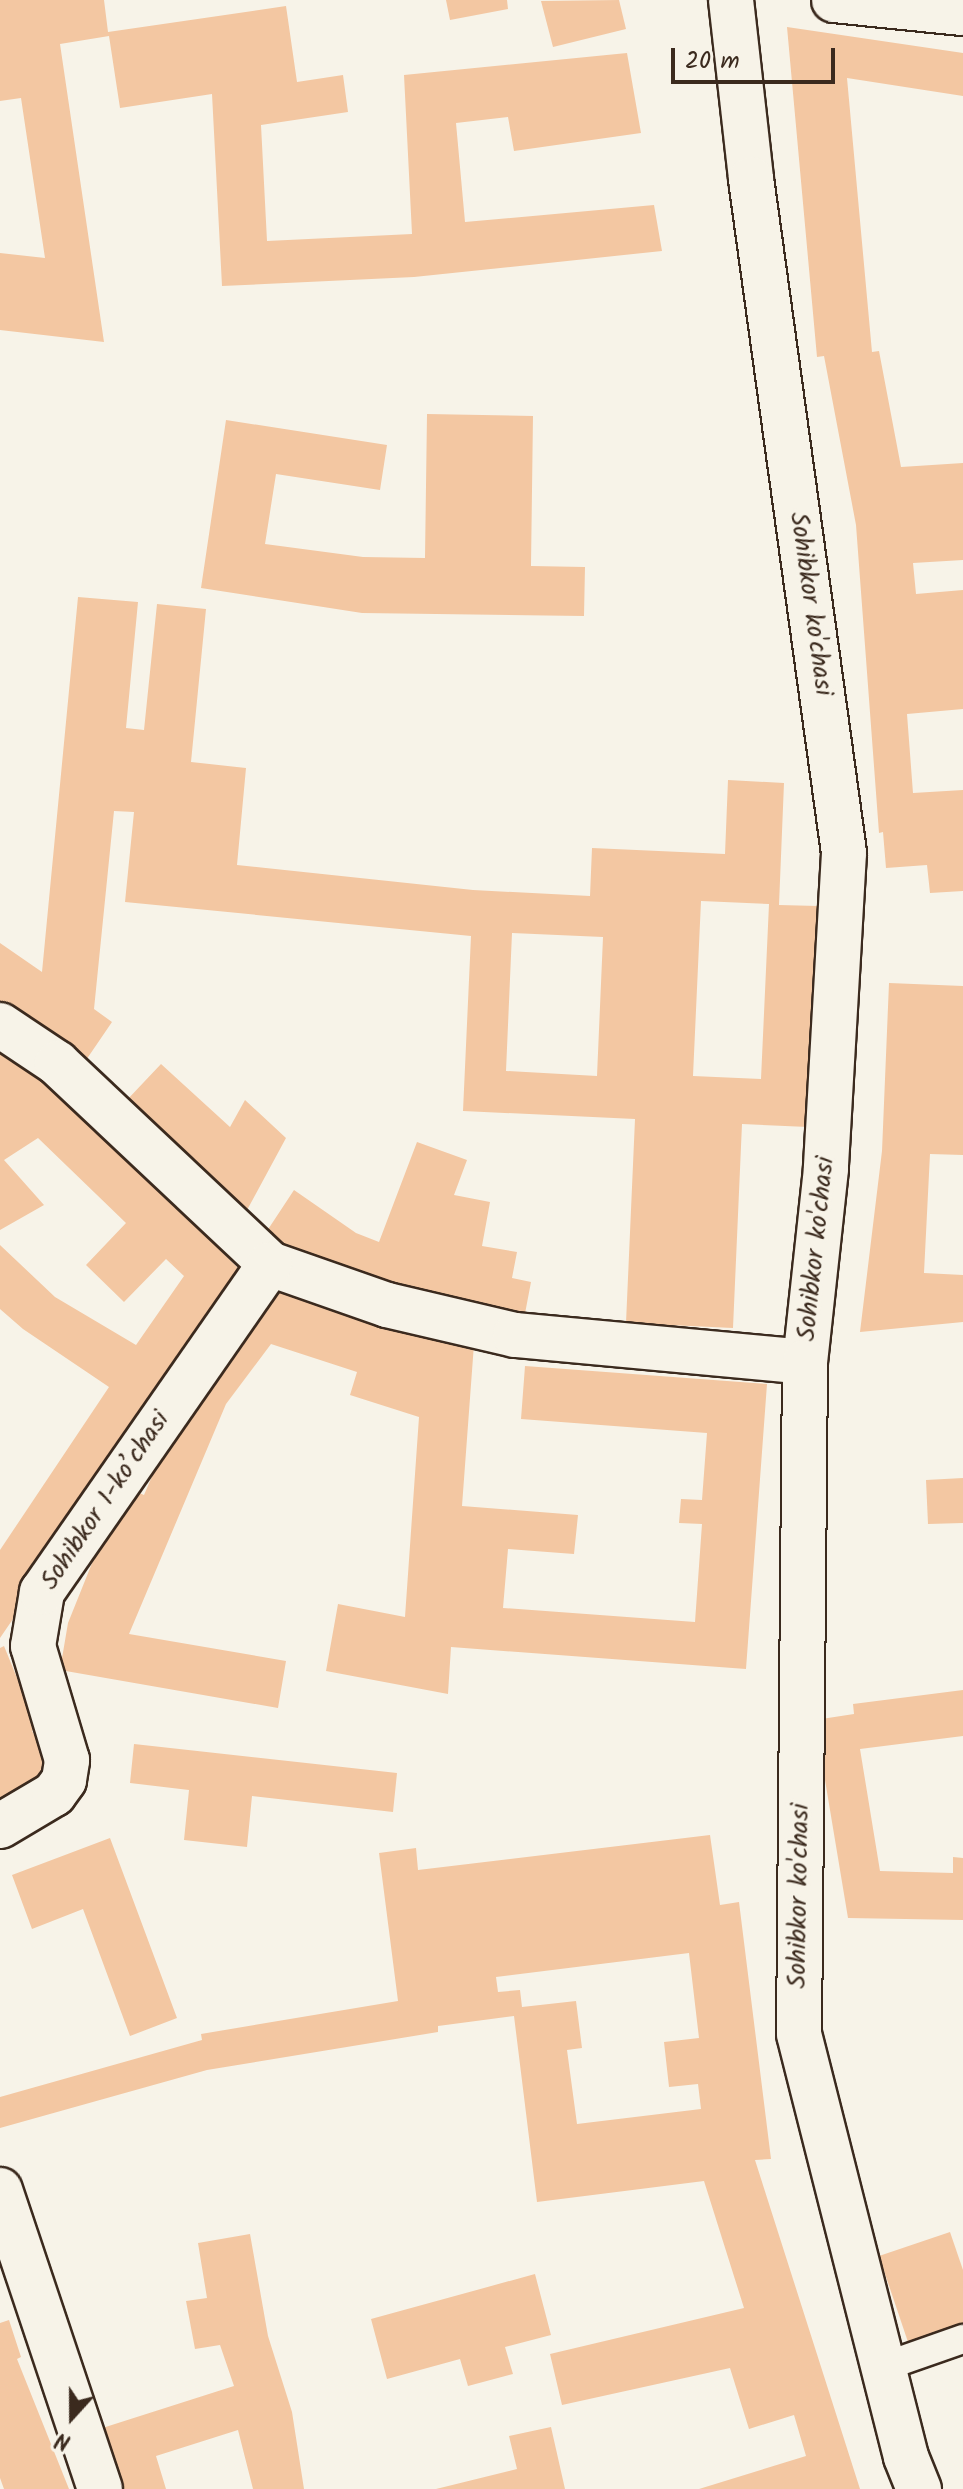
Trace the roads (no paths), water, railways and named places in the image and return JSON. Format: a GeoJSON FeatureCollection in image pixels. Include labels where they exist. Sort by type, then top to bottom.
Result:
{"type":"FeatureCollection","features":[{"type":"Feature","properties":{"kind":"street","name":"Sohibkor ko'chasi"},"geometry":{"type":"LineString","coordinates":[[731,0],[753,195],[844,853],[826,1169],[805,1362],[799,2034],[906,2457],[919,2489]]}},
{"type":"Feature","properties":{"kind":"street"},"geometry":{"type":"LineString","coordinates":[[834,0],[963,13]]}},
{"type":"Feature","properties":{"kind":"street"},"geometry":{"type":"LineString","coordinates":[[0,1025],[57,1063],[270,1264],[387,1305],[515,1335],[805,1362]]}},
{"type":"Feature","properties":{"kind":"street","name":"Sohibkor 1-koʼchasi"},"geometry":{"type":"LineString","coordinates":[[0,1826],[54,1794],[64,1780],[67,1760],[33,1646],[42,1592],[270,1264]]}},
{"type":"Feature","properties":{"kind":"street"},"geometry":{"type":"LineString","coordinates":[[0,2190],[100,2489]]}},
{"type":"Feature","properties":{"kind":"lane"},"geometry":{"type":"LineString","coordinates":[[883,2367],[963,2339]]}}]}
